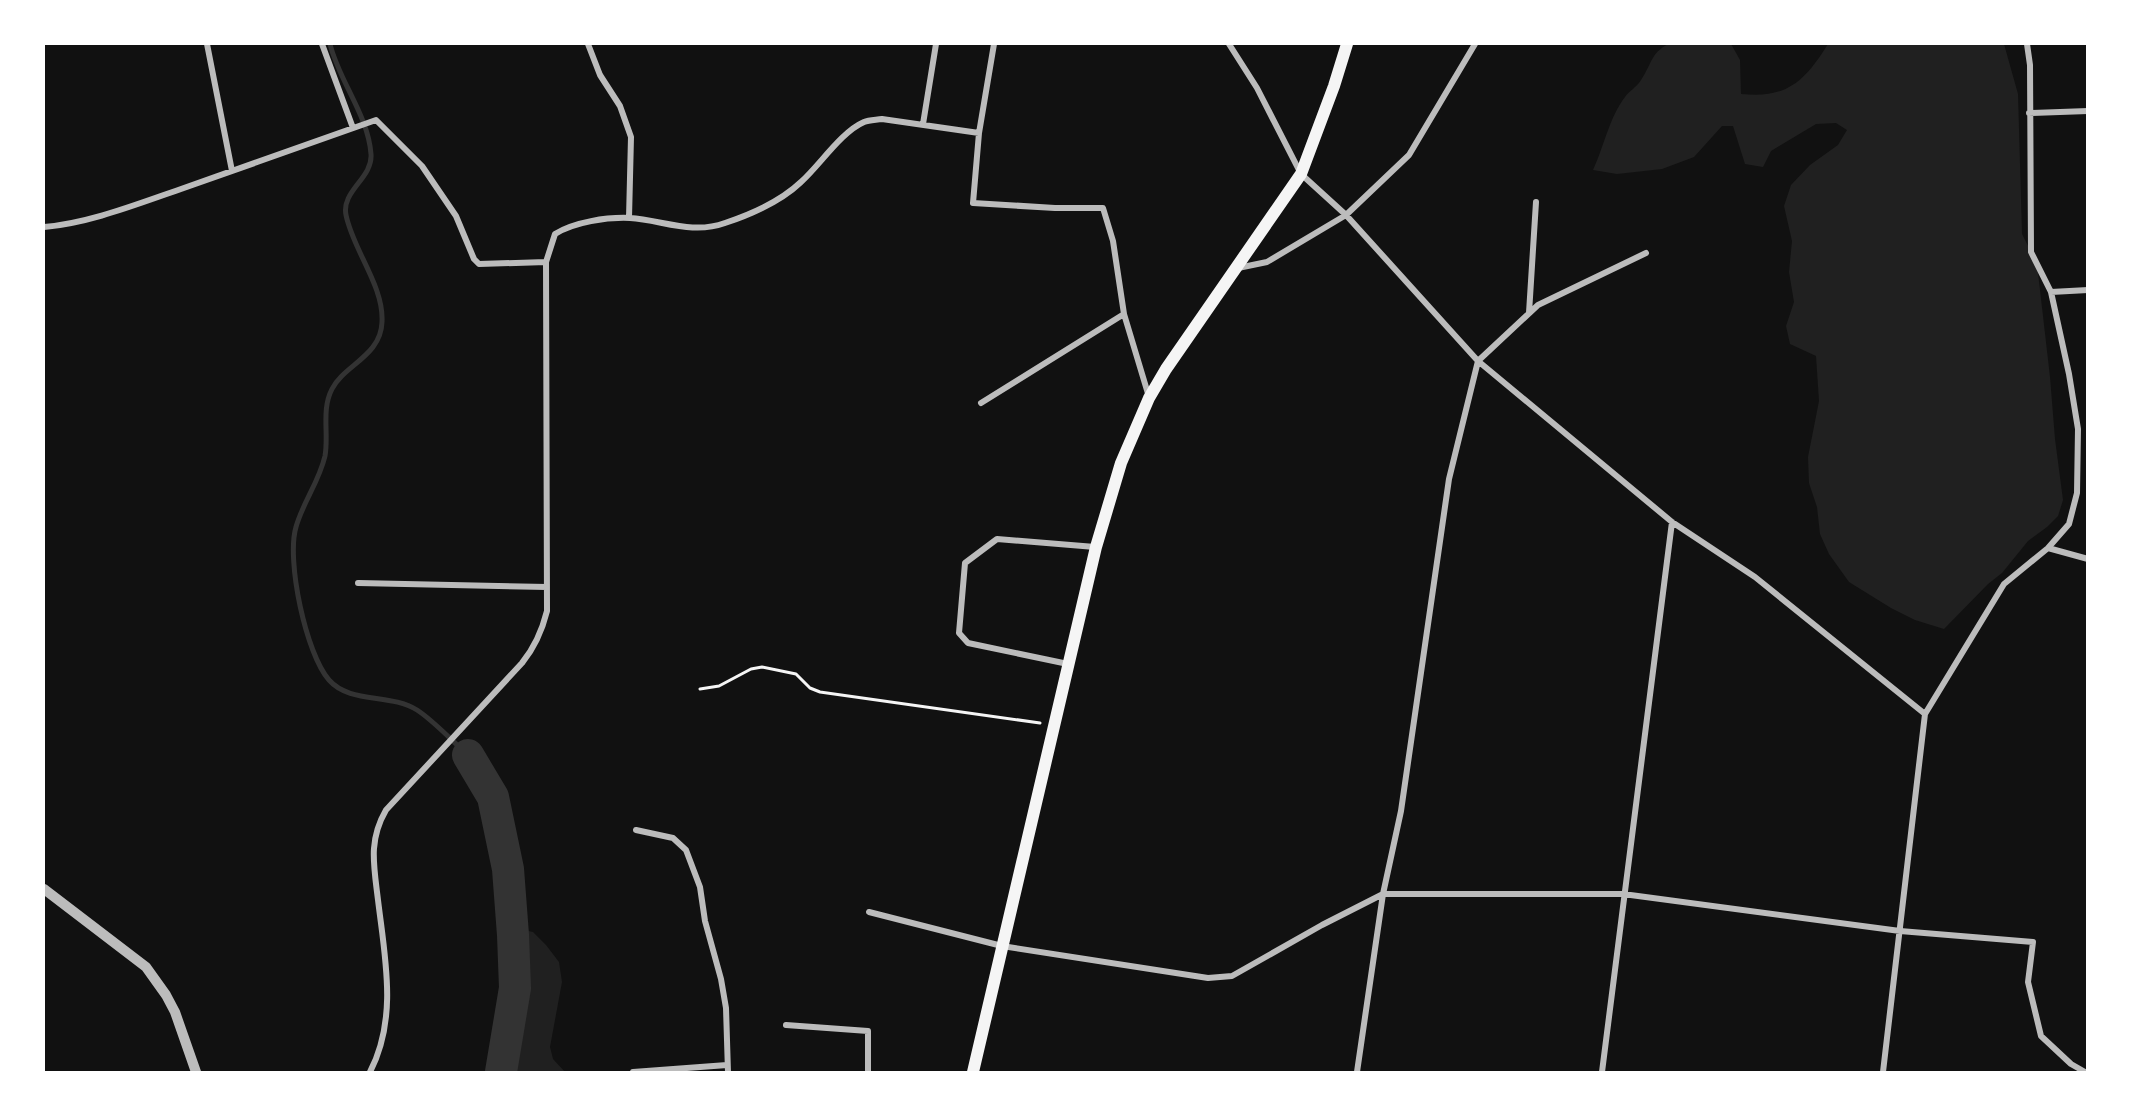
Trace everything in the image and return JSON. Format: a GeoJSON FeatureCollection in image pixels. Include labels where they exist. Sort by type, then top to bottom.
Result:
{"type":"FeatureCollection","features":[{"type":"Feature","properties":{"kind":"main road"},"geometry":{"type":"LineString","coordinates":[[973,1072],[1096,547],[1121,464],[1149,398],[1183,341],[1301,174],[1347,44]]}},
{"type":"Feature","properties":{"kind":"street"},"geometry":{"type":"LineString","coordinates":[[207,44],[232,171]]}},
{"type":"Feature","properties":{"kind":"street"},"geometry":{"type":"LineString","coordinates":[[322,44],[354,128]]}},
{"type":"Feature","properties":{"kind":"street"},"geometry":{"type":"LineString","coordinates":[[588,44],[600,75],[620,106],[631,137],[629,218]]}},
{"type":"Feature","properties":{"kind":"street"},"geometry":{"type":"LineString","coordinates":[[922,124],[936,44]]}},
{"type":"Feature","properties":{"kind":"street"},"geometry":{"type":"LineString","coordinates":[[994,44],[979,133],[973,202],[1055,208],[1103,208],[1113,241],[1124,314],[1149,398]]}},
{"type":"Feature","properties":{"kind":"street"},"geometry":{"type":"LineString","coordinates":[[1229,44],[1257,88],[1301,174],[1346,215],[1478,361],[1672,522],[1755,577],[1925,714]]}},
{"type":"Feature","properties":{"kind":"street"},"geometry":{"type":"LineString","coordinates":[[1234,269],[1267,262],[1346,215],[1409,155],[1475,44]]}},
{"type":"Feature","properties":{"kind":"street"},"geometry":{"type":"LineString","coordinates":[[1882,1072],[1925,714],[2004,584],[2048,548],[2069,524],[2077,494],[2078,429],[2052,292],[2031,252],[2030,65],[2027,44]]}},
{"type":"Feature","properties":{"kind":"street"},"geometry":{"type":"LineString","coordinates":[[2029,113],[2088,111]]}},
{"type":"Feature","properties":{"kind":"street"},"geometry":{"type":"LineString","coordinates":[[370,1072],[377,1059],[384,1029],[388,989],[373,853],[379,823],[386,810],[533,649],[544,626],[547,611],[546,262],[555,234],[567,226],[584,222],[629,218],[694,228],[722,225],[775,202],[801,183],[845,134],[866,121],[882,119],[979,133]]}},
{"type":"Feature","properties":{"kind":"street"},"geometry":{"type":"LineString","coordinates":[[44,227],[106,213],[376,120],[422,165],[456,216],[474,259],[479,264],[546,262]]}},
{"type":"Feature","properties":{"kind":"street"},"geometry":{"type":"LineString","coordinates":[[1529,313],[1536,202]]}},
{"type":"Feature","properties":{"kind":"street"},"geometry":{"type":"LineString","coordinates":[[1357,1072],[1383,894],[1401,811],[1449,479],[1478,361],[1538,305],[1646,253]]}},
{"type":"Feature","properties":{"kind":"street"},"geometry":{"type":"LineString","coordinates":[[2052,292],[2088,290]]}},
{"type":"Feature","properties":{"kind":"street"},"geometry":{"type":"LineString","coordinates":[[981,403],[1124,314]]}},
{"type":"Feature","properties":{"kind":"street"},"geometry":{"type":"LineString","coordinates":[[1602,1072],[1672,522]]}},
{"type":"Feature","properties":{"kind":"street"},"geometry":{"type":"LineString","coordinates":[[1068,664],[968,643],[959,633],[965,564],[997,539],[1096,547]]}},
{"type":"Feature","properties":{"kind":"street"},"geometry":{"type":"LineString","coordinates":[[2048,548],[2088,559]]}},
{"type":"Feature","properties":{"kind":"street"},"geometry":{"type":"LineString","coordinates":[[358,583],[547,587]]}},
{"type":"Feature","properties":{"kind":"street"},"geometry":{"type":"LineString","coordinates":[[636,830],[673,838],[686,850],[700,886],[705,921],[721,979],[726,1008],[728,1072]]}},
{"type":"Feature","properties":{"kind":"street"},"geometry":{"type":"LineString","coordinates":[[44,889],[146,967],[166,994],[175,1012],[196,1072]]}},
{"type":"Feature","properties":{"kind":"street"},"geometry":{"type":"LineString","coordinates":[[869,912],[1002,946],[1208,978],[1232,976],[1322,925],[1383,894],[1623,894],[1900,931],[2032,942],[2028,982],[2041,1036],[2071,1064],[2085,1072]]}},
{"type":"Feature","properties":{"kind":"street"},"geometry":{"type":"LineString","coordinates":[[786,1025],[868,1031],[868,1072]]}},
{"type":"Feature","properties":{"kind":"street"},"geometry":{"type":"LineString","coordinates":[[633,1072],[727,1065]]}},
{"type":"Feature","properties":{"kind":"path"},"geometry":{"type":"LineString","coordinates":[[700,689],[719,686],[751,669],[762,667],[796,674],[810,688],[820,693],[1054,725]]}},
{"type":"Feature","properties":{"kind":"shaded area"},"geometry":{"type":"Polygon","coordinates":[[[1668,44],[1731,44],[1740,60],[1741,94],[1757,95],[1771,94],[1793,85],[1811,68],[1828,44],[2004,44],[2018,94],[2022,234],[2037,264],[2063,500],[2058,516],[2028,541],[2002,573],[1988,584],[1944,629],[1915,620],[1849,582],[1829,554],[1820,534],[1817,507],[1809,483],[1808,457],[1819,401],[1816,356],[1790,344],[1786,326],[1794,302],[1789,272],[1792,241],[1784,206],[1791,185],[1810,165],[1838,145],[1847,130],[1836,123],[1816,124],[1771,151],[1763,167],[1745,164],[1733,126],[1722,126],[1694,157],[1662,169],[1617,174],[1593,170],[1619,105],[1645,74],[1654,56],[1668,44]]]}},
{"type":"Feature","properties":{"kind":"shaded area"},"geometry":{"type":"Polygon","coordinates":[[[524,930],[533,932],[559,962],[562,982],[550,1047],[553,1059],[565,1072],[507,1072],[522,1002],[524,930]]]}},
{"type":"Feature","properties":{"kind":"waterway"},"geometry":{"type":"LineString","coordinates":[[330,44],[369,140],[370,163],[348,199],[346,215],[378,295],[382,322],[380,334],[369,352],[345,373],[332,389],[329,397],[326,414],[325,456],[296,527],[294,561],[300,606],[313,650],[329,680],[338,687],[359,696],[395,702],[417,710],[468,755]]}},
{"type":"Feature","properties":{"kind":"waterway"},"geometry":{"type":"LineString","coordinates":[[468,755],[493,797],[508,869],[515,988],[501,1072]]}}]}
